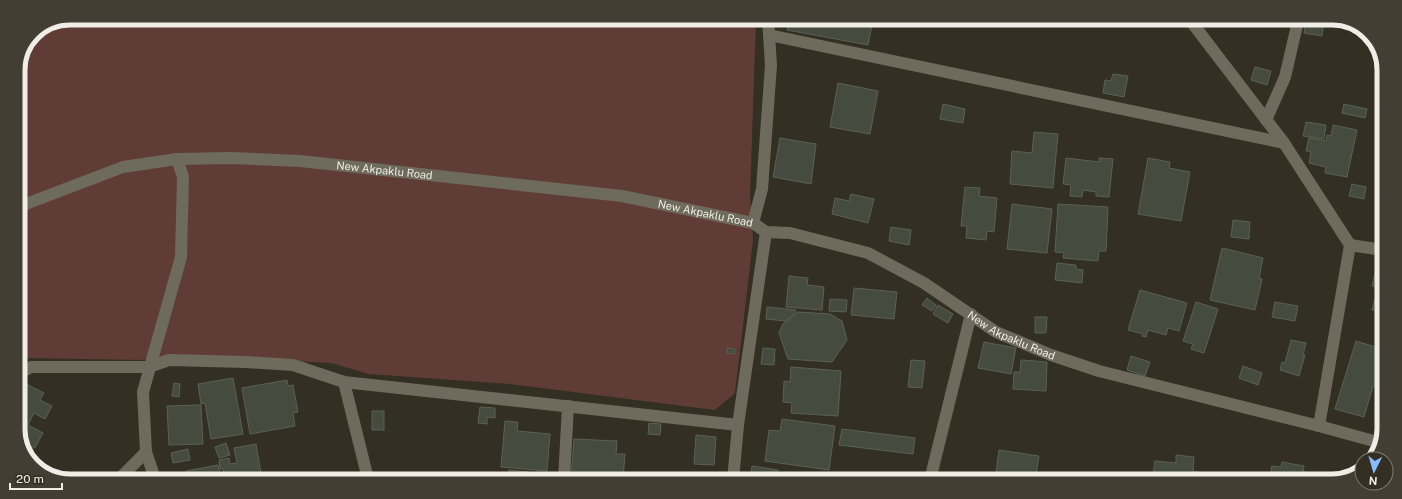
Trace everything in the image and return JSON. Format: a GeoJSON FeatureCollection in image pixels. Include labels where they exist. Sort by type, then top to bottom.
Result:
{"type":"FeatureCollection","features":[{"type":"Feature","properties":{"kind":"street"},"geometry":{"type":"LineString","coordinates":[[753,223],[762,188],[771,65],[768,25]]}},
{"type":"Feature","properties":{"kind":"street"},"geometry":{"type":"LineString","coordinates":[[1194,25],[1284,143],[1350,245],[1319,426]]}},
{"type":"Feature","properties":{"kind":"street"},"geometry":{"type":"LineString","coordinates":[[1266,120],[1285,77],[1297,25]]}},
{"type":"Feature","properties":{"kind":"street"},"geometry":{"type":"LineString","coordinates":[[769,35],[1284,143]]}},
{"type":"Feature","properties":{"kind":"street","name":"New Akpaklu Road"},"geometry":{"type":"LineString","coordinates":[[25,204],[123,168],[177,159],[231,158],[300,162],[622,196],[753,223],[766,232],[790,233],[868,253],[924,284],[996,332],[1050,355],[1099,371],[1376,442]]}},
{"type":"Feature","properties":{"kind":"street"},"geometry":{"type":"LineString","coordinates":[[154,474],[146,452],[142,392],[181,257],[183,177],[177,159]]}},
{"type":"Feature","properties":{"kind":"street"},"geometry":{"type":"LineString","coordinates":[[734,474],[738,425],[766,232]]}},
{"type":"Feature","properties":{"kind":"street"},"geometry":{"type":"LineString","coordinates":[[1350,245],[1377,249]]}},
{"type":"Feature","properties":{"kind":"street"},"geometry":{"type":"LineString","coordinates":[[931,474],[970,314]]}},
{"type":"Feature","properties":{"kind":"street"},"geometry":{"type":"LineString","coordinates":[[25,371],[31,368],[149,367],[169,360],[238,361],[293,364],[344,382],[738,425]]}},
{"type":"Feature","properties":{"kind":"street"},"geometry":{"type":"LineString","coordinates":[[344,382],[367,474]]}},
{"type":"Feature","properties":{"kind":"street"},"geometry":{"type":"LineString","coordinates":[[564,474],[568,406]]}},
{"type":"Feature","properties":{"kind":"street"},"geometry":{"type":"LineString","coordinates":[[124,474],[146,452]]}},
{"type":"Feature","properties":{"kind":"shaded area"},"geometry":{"type":"Polygon","coordinates":[[[70,25],[756,25],[750,196],[753,240],[735,393],[715,410],[510,384],[369,374],[331,363],[185,355],[143,360],[25,358],[25,70],[28,53],[33,45],[38,38],[53,28],[70,25]]]}},
{"type":"Feature","properties":{"kind":"building"},"geometry":{"type":"Polygon","coordinates":[[[788,25],[872,25],[868,45],[787,30],[788,25]]]}},
{"type":"Feature","properties":{"kind":"building"},"geometry":{"type":"Polygon","coordinates":[[[1305,25],[1323,25],[1322,36],[1304,33],[1305,25]]]}},
{"type":"Feature","properties":{"kind":"building"},"geometry":{"type":"Polygon","coordinates":[[[1255,67],[1271,71],[1267,85],[1251,80],[1255,67]]]}},
{"type":"Feature","properties":{"kind":"building"},"geometry":{"type":"Polygon","coordinates":[[[1113,74],[1128,76],[1124,97],[1103,93],[1105,80],[1111,81],[1113,74]]]}},
{"type":"Feature","properties":{"kind":"building"},"geometry":{"type":"Polygon","coordinates":[[[838,83],[878,91],[870,134],[830,127],[838,83]]]}},
{"type":"Feature","properties":{"kind":"building"},"geometry":{"type":"Polygon","coordinates":[[[943,104],[965,109],[963,123],[940,119],[943,104]]]}},
{"type":"Feature","properties":{"kind":"building"},"geometry":{"type":"Polygon","coordinates":[[[1344,104],[1367,109],[1365,118],[1342,113],[1344,104]]]}},
{"type":"Feature","properties":{"kind":"building"},"geometry":{"type":"Polygon","coordinates":[[[1306,122],[1326,125],[1324,139],[1303,136],[1306,122]]]}},
{"type":"Feature","properties":{"kind":"building"},"geometry":{"type":"Polygon","coordinates":[[[1333,125],[1357,130],[1347,177],[1325,173],[1326,167],[1309,163],[1311,152],[1306,151],[1309,138],[1326,141],[1327,135],[1331,136],[1333,125]]]}},
{"type":"Feature","properties":{"kind":"building"},"geometry":{"type":"Polygon","coordinates":[[[1034,132],[1058,134],[1053,188],[1010,184],[1012,151],[1032,153],[1034,132]]]}},
{"type":"Feature","properties":{"kind":"building"},"geometry":{"type":"Polygon","coordinates":[[[780,138],[816,144],[811,184],[773,177],[780,138]]]}},
{"type":"Feature","properties":{"kind":"building"},"geometry":{"type":"Polygon","coordinates":[[[1066,158],[1099,162],[1099,158],[1113,159],[1109,197],[1096,196],[1096,192],[1083,190],[1082,197],[1070,196],[1071,185],[1063,184],[1066,158]]]}},
{"type":"Feature","properties":{"kind":"building"},"geometry":{"type":"Polygon","coordinates":[[[1148,158],[1170,162],[1169,168],[1190,172],[1181,221],[1138,214],[1148,158]]]}},
{"type":"Feature","properties":{"kind":"building"},"geometry":{"type":"Polygon","coordinates":[[[1352,184],[1366,187],[1364,199],[1349,196],[1352,184]]]}},
{"type":"Feature","properties":{"kind":"building"},"geometry":{"type":"Polygon","coordinates":[[[965,187],[980,188],[979,196],[997,198],[994,232],[987,231],[986,240],[966,238],[967,226],[961,226],[965,187]]]}},
{"type":"Feature","properties":{"kind":"building"},"geometry":{"type":"Polygon","coordinates":[[[851,194],[874,199],[868,223],[832,214],[835,198],[849,201],[851,194]]]}},
{"type":"Feature","properties":{"kind":"building"},"geometry":{"type":"Polygon","coordinates":[[[1012,204],[1052,209],[1047,253],[1007,249],[1012,204]]]}},
{"type":"Feature","properties":{"kind":"building"},"geometry":{"type":"Polygon","coordinates":[[[1058,204],[1108,207],[1106,251],[1099,251],[1098,261],[1063,258],[1064,253],[1055,252],[1058,204]]]}},
{"type":"Feature","properties":{"kind":"building"},"geometry":{"type":"Polygon","coordinates":[[[1233,220],[1250,222],[1249,239],[1231,237],[1233,220]]]}},
{"type":"Feature","properties":{"kind":"building"},"geometry":{"type":"Polygon","coordinates":[[[891,227],[911,230],[909,245],[889,241],[891,227]]]}},
{"type":"Feature","properties":{"kind":"building"},"geometry":{"type":"Polygon","coordinates":[[[1222,248],[1263,258],[1259,278],[1262,279],[1255,310],[1210,300],[1222,248]]]}},
{"type":"Feature","properties":{"kind":"building"},"geometry":{"type":"Polygon","coordinates":[[[1057,263],[1076,265],[1076,269],[1083,270],[1082,283],[1055,280],[1057,263]]]}},
{"type":"Feature","properties":{"kind":"building"},"geometry":{"type":"Polygon","coordinates":[[[1376,269],[1377,287],[1372,286],[1376,269]]]}},
{"type":"Feature","properties":{"kind":"building"},"geometry":{"type":"Polygon","coordinates":[[[789,276],[808,278],[807,285],[824,287],[822,310],[786,307],[789,276]]]}},
{"type":"Feature","properties":{"kind":"building"},"geometry":{"type":"Polygon","coordinates":[[[854,288],[897,292],[894,319],[851,315],[854,288]]]}},
{"type":"Feature","properties":{"kind":"building"},"geometry":{"type":"Polygon","coordinates":[[[1140,290],[1187,303],[1179,331],[1168,328],[1166,335],[1148,330],[1146,337],[1142,336],[1143,334],[1128,330],[1140,290]]]}},
{"type":"Feature","properties":{"kind":"building"},"geometry":{"type":"Polygon","coordinates":[[[1377,291],[1377,311],[1372,310],[1377,291]]]}},
{"type":"Feature","properties":{"kind":"building"},"geometry":{"type":"Polygon","coordinates":[[[927,298],[936,305],[932,311],[922,305],[927,298]]]}},
{"type":"Feature","properties":{"kind":"building"},"geometry":{"type":"Polygon","coordinates":[[[830,299],[847,300],[846,312],[829,311],[830,299]]]}},
{"type":"Feature","properties":{"kind":"building"},"geometry":{"type":"Polygon","coordinates":[[[1196,302],[1218,309],[1204,353],[1191,349],[1193,344],[1183,341],[1196,302]]]}},
{"type":"Feature","properties":{"kind":"building"},"geometry":{"type":"Polygon","coordinates":[[[1275,302],[1298,306],[1295,321],[1272,317],[1275,302]]]}},
{"type":"Feature","properties":{"kind":"building"},"geometry":{"type":"Polygon","coordinates":[[[938,305],[953,314],[948,323],[933,314],[938,305]]]}},
{"type":"Feature","properties":{"kind":"building"},"geometry":{"type":"Polygon","coordinates":[[[767,307],[796,310],[795,313],[786,321],[766,319],[767,307]]]}},
{"type":"Feature","properties":{"kind":"building"},"geometry":{"type":"Polygon","coordinates":[[[798,312],[830,314],[842,321],[847,340],[832,362],[788,359],[779,333],[783,324],[798,312]]]}},
{"type":"Feature","properties":{"kind":"building"},"geometry":{"type":"Polygon","coordinates":[[[1035,317],[1047,317],[1046,333],[1035,333],[1035,317]]]}},
{"type":"Feature","properties":{"kind":"building"},"geometry":{"type":"Polygon","coordinates":[[[1291,340],[1306,343],[1303,355],[1305,355],[1299,376],[1280,370],[1282,362],[1285,363],[1291,340]]]}},
{"type":"Feature","properties":{"kind":"building"},"geometry":{"type":"Polygon","coordinates":[[[1356,341],[1377,347],[1377,387],[1373,386],[1364,417],[1335,409],[1356,341]]]}},
{"type":"Feature","properties":{"kind":"building"},"geometry":{"type":"Polygon","coordinates":[[[984,342],[1016,348],[1011,374],[978,368],[984,342]]]}},
{"type":"Feature","properties":{"kind":"building"},"geometry":{"type":"Polygon","coordinates":[[[727,348],[735,349],[734,354],[727,353],[727,348]]]}},
{"type":"Feature","properties":{"kind":"building"},"geometry":{"type":"Polygon","coordinates":[[[763,348],[775,349],[774,365],[761,364],[763,348]]]}},
{"type":"Feature","properties":{"kind":"building"},"geometry":{"type":"Polygon","coordinates":[[[1131,356],[1150,362],[1145,376],[1127,370],[1131,356]]]}},
{"type":"Feature","properties":{"kind":"building"},"geometry":{"type":"Polygon","coordinates":[[[911,360],[925,361],[922,388],[908,387],[911,360]]]}},
{"type":"Feature","properties":{"kind":"building"},"geometry":{"type":"Polygon","coordinates":[[[1021,360],[1047,362],[1046,391],[1013,389],[1014,372],[1020,372],[1021,360]]]}},
{"type":"Feature","properties":{"kind":"building"},"geometry":{"type":"Polygon","coordinates":[[[1243,366],[1262,373],[1258,385],[1239,378],[1243,366]]]}},
{"type":"Feature","properties":{"kind":"building"},"geometry":{"type":"Polygon","coordinates":[[[791,367],[841,371],[838,416],[791,413],[792,403],[783,402],[784,381],[790,382],[791,367]]]}},
{"type":"Feature","properties":{"kind":"building"},"geometry":{"type":"Polygon","coordinates":[[[233,378],[243,434],[211,439],[205,403],[201,404],[198,384],[233,378]]]}},
{"type":"Feature","properties":{"kind":"building"},"geometry":{"type":"Polygon","coordinates":[[[287,380],[288,386],[293,385],[298,412],[293,413],[295,426],[250,434],[242,388],[287,380]]]}},
{"type":"Feature","properties":{"kind":"building"},"geometry":{"type":"Polygon","coordinates":[[[174,383],[180,384],[179,397],[172,396],[174,383]]]}},
{"type":"Feature","properties":{"kind":"building"},"geometry":{"type":"Polygon","coordinates":[[[25,384],[44,393],[40,400],[52,406],[45,419],[34,413],[28,425],[43,433],[35,448],[28,445],[25,432],[25,384]]]}},
{"type":"Feature","properties":{"kind":"building"},"geometry":{"type":"Polygon","coordinates":[[[201,405],[203,444],[169,445],[167,406],[201,405]]]}},
{"type":"Feature","properties":{"kind":"building"},"geometry":{"type":"Polygon","coordinates":[[[480,407],[495,408],[495,418],[487,417],[487,424],[478,423],[480,407]]]}},
{"type":"Feature","properties":{"kind":"building"},"geometry":{"type":"Polygon","coordinates":[[[372,411],[384,411],[384,430],[372,430],[372,411]]]}},
{"type":"Feature","properties":{"kind":"building"},"geometry":{"type":"Polygon","coordinates":[[[782,419],[835,426],[829,470],[765,461],[769,430],[780,431],[782,419]]]}},
{"type":"Feature","properties":{"kind":"building"},"geometry":{"type":"Polygon","coordinates":[[[505,421],[518,422],[517,431],[550,434],[547,471],[501,467],[505,421]]]}},
{"type":"Feature","properties":{"kind":"building"},"geometry":{"type":"Polygon","coordinates":[[[649,423],[661,424],[660,435],[648,434],[649,423]]]}},
{"type":"Feature","properties":{"kind":"building"},"geometry":{"type":"Polygon","coordinates":[[[842,429],[915,438],[913,454],[839,445],[842,429]]]}},
{"type":"Feature","properties":{"kind":"building"},"geometry":{"type":"Polygon","coordinates":[[[696,435],[716,437],[714,465],[694,464],[696,435]]]}},
{"type":"Feature","properties":{"kind":"building"},"geometry":{"type":"Polygon","coordinates":[[[574,439],[617,441],[616,454],[625,454],[623,474],[571,474],[574,439]]]}},
{"type":"Feature","properties":{"kind":"building"},"geometry":{"type":"Polygon","coordinates":[[[226,443],[230,455],[219,458],[215,447],[226,443]]]}},
{"type":"Feature","properties":{"kind":"building"},"geometry":{"type":"Polygon","coordinates":[[[256,444],[261,474],[224,474],[223,469],[220,469],[219,460],[229,458],[230,464],[237,463],[234,448],[256,444]]]}},
{"type":"Feature","properties":{"kind":"building"},"geometry":{"type":"Polygon","coordinates":[[[188,449],[190,460],[173,463],[171,453],[188,449]]]}},
{"type":"Feature","properties":{"kind":"building"},"geometry":{"type":"Polygon","coordinates":[[[999,450],[1039,456],[1036,474],[996,474],[999,450]]]}},
{"type":"Feature","properties":{"kind":"building"},"geometry":{"type":"Polygon","coordinates":[[[1176,455],[1194,457],[1193,471],[1205,474],[1153,474],[1155,461],[1176,463],[1176,455]]]}},
{"type":"Feature","properties":{"kind":"building"},"geometry":{"type":"Polygon","coordinates":[[[1282,462],[1304,466],[1303,472],[1312,473],[1270,474],[1272,466],[1281,467],[1282,462]]]}},
{"type":"Feature","properties":{"kind":"building"},"geometry":{"type":"Polygon","coordinates":[[[218,465],[220,474],[186,474],[186,471],[218,465]]]}},
{"type":"Feature","properties":{"kind":"building"},"geometry":{"type":"Polygon","coordinates":[[[752,466],[778,470],[778,474],[751,474],[752,466]]]}},
{"type":"Feature","properties":{"kind":"building"},"geometry":{"type":"Polygon","coordinates":[[[509,470],[529,472],[529,474],[509,474],[509,470]]]}}]}
